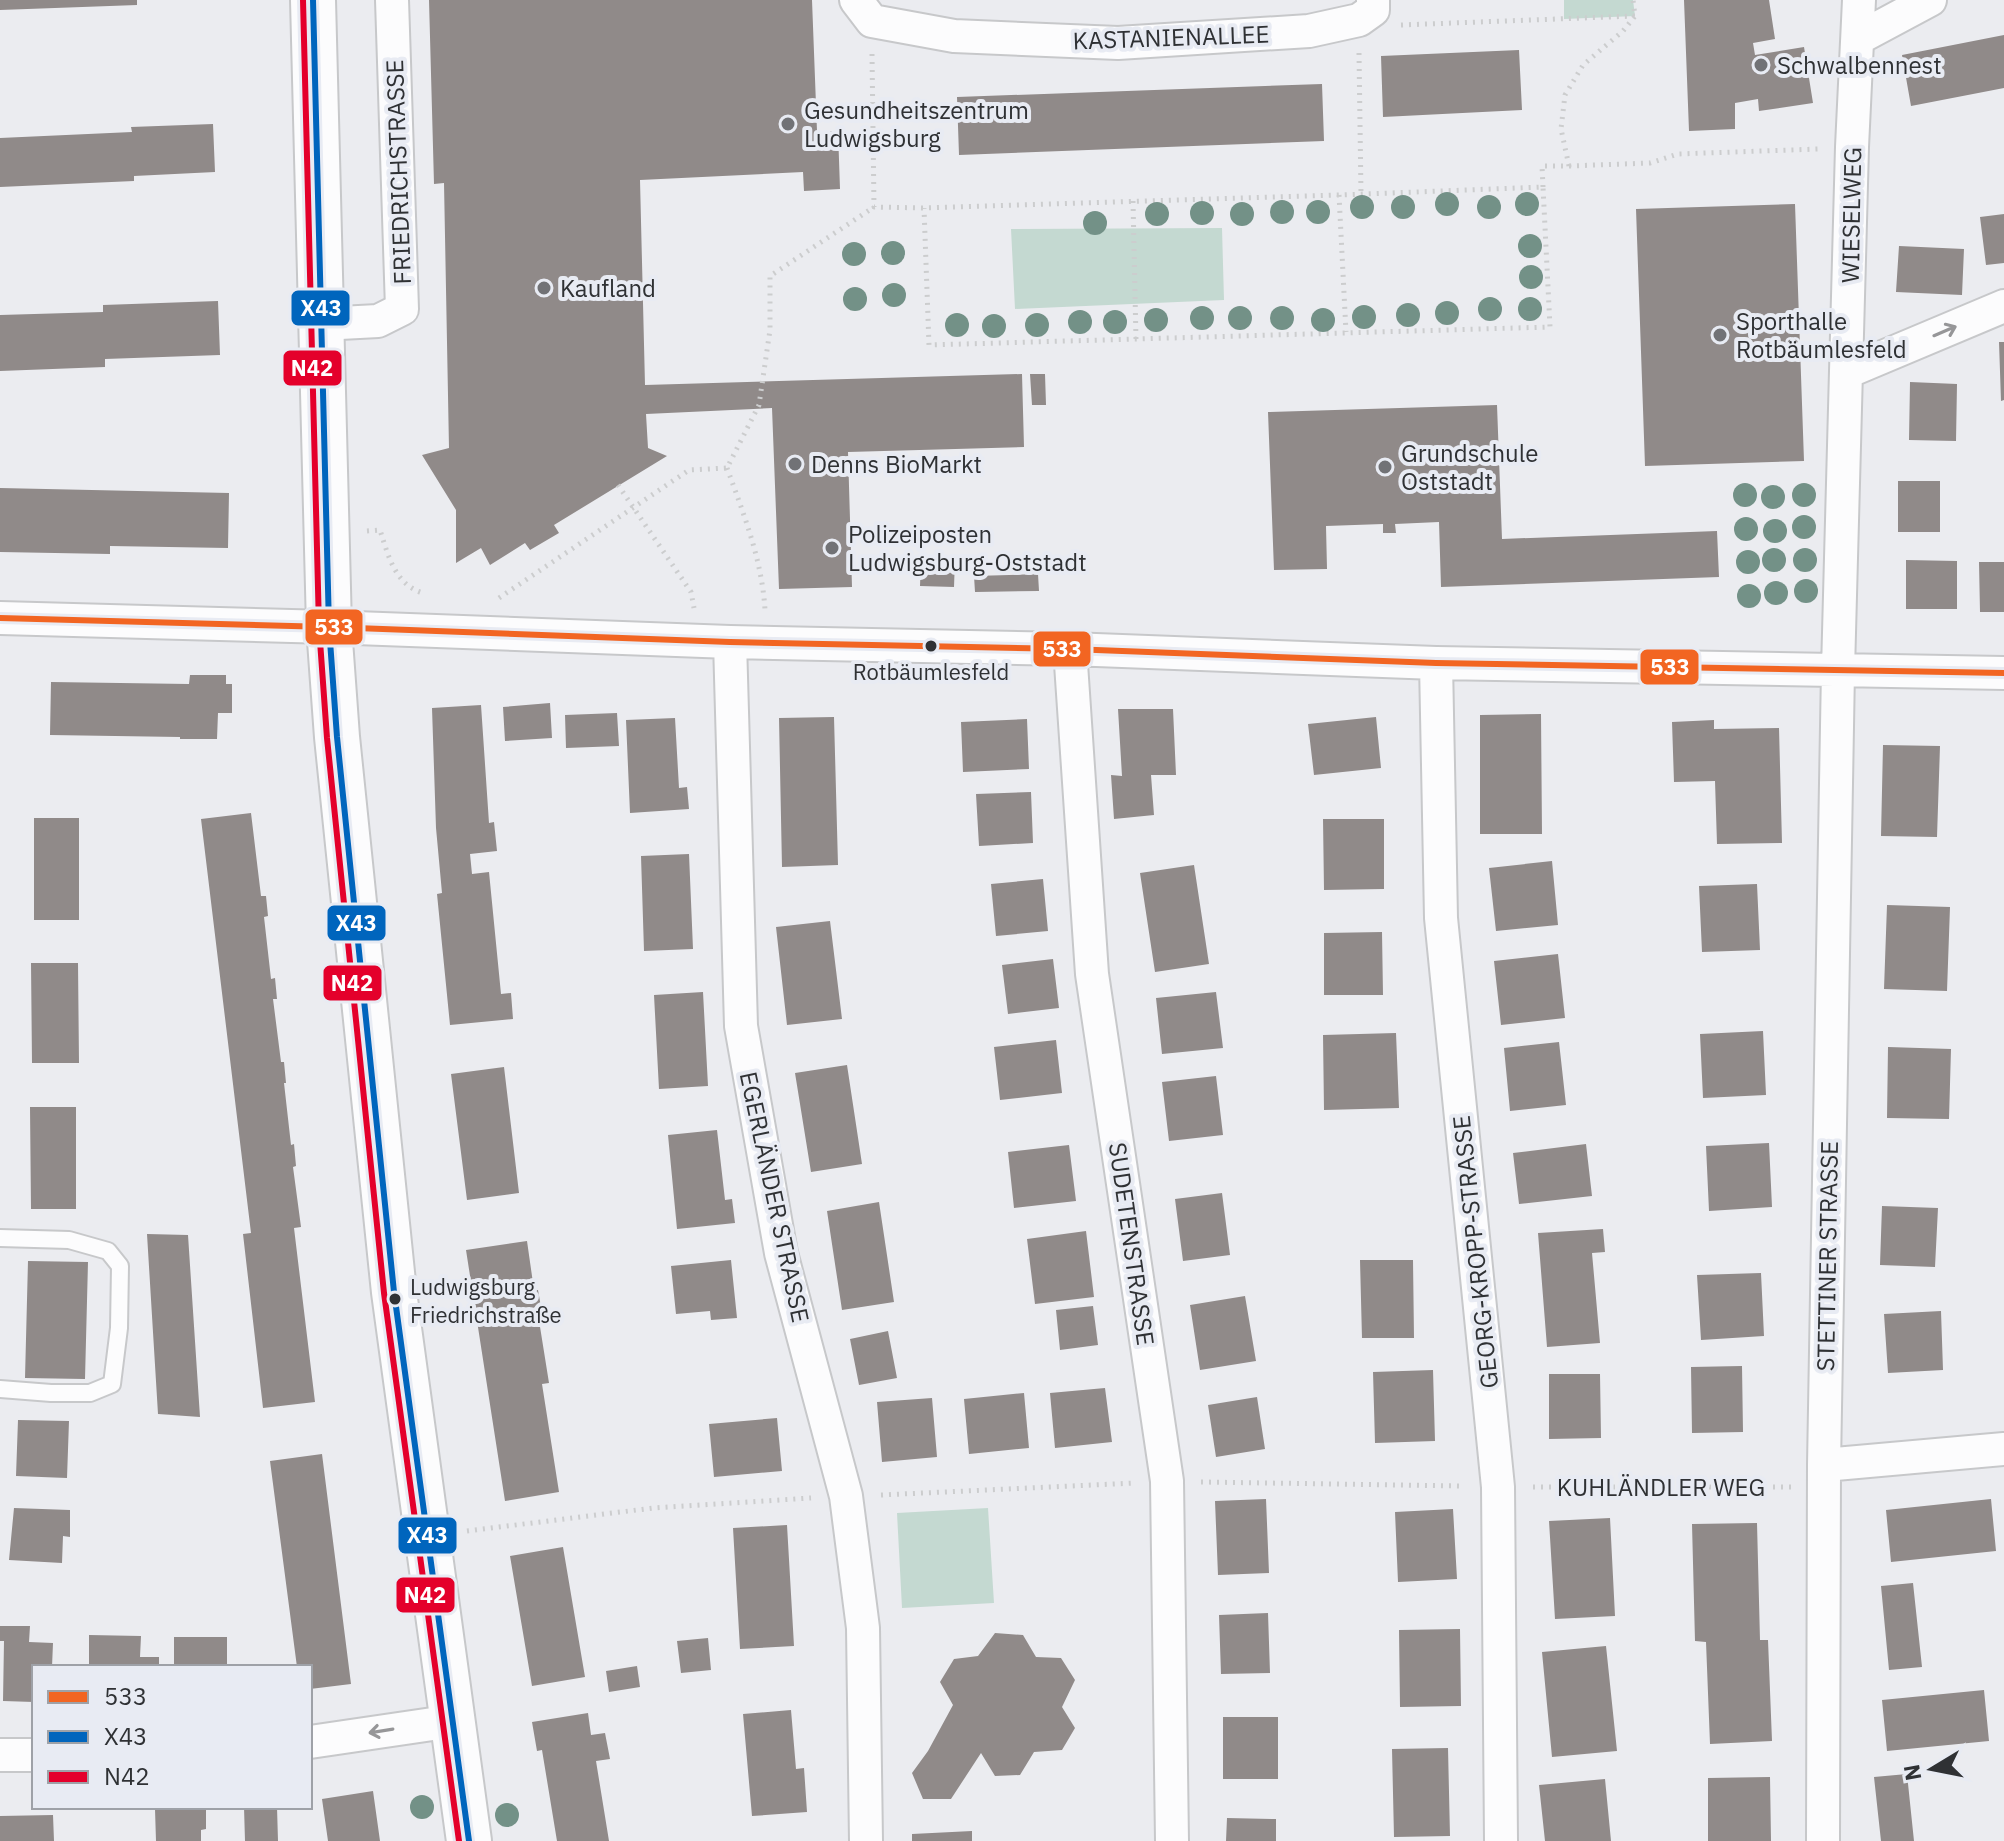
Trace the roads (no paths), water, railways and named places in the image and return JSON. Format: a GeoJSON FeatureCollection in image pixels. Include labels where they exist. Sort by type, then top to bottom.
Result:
{"type":"FeatureCollection","features":[{"type":"Feature","properties":{"kind":"main road"},"geometry":{"type":"LineString","coordinates":[[313,0],[329,627],[337,737],[394,1292],[469,1841]]}},
{"type":"Feature","properties":{"kind":"street","name":"FRIEDRICHSTRASSE"},"geometry":{"type":"LineString","coordinates":[[321,324],[378,321],[402,309],[392,0]]}},
{"type":"Feature","properties":{"kind":"street","name":"WIESELWEG"},"geometry":{"type":"LineString","coordinates":[[1838,670],[1859,0]]}},
{"type":"Feature","properties":{"kind":"street"},"geometry":{"type":"LineString","coordinates":[[1859,38],[1930,0]]}},
{"type":"Feature","properties":{"kind":"street","name":"KASTANIENALLEE"},"geometry":{"type":"LineString","coordinates":[[864,10],[907,13],[954,36],[1118,43],[1309,31],[1368,10]]}},
{"type":"Feature","properties":{"kind":"street"},"geometry":{"type":"LineString","coordinates":[[1847,372],[2004,306]]}},
{"type":"Feature","properties":{"kind":"street"},"geometry":{"type":"LineString","coordinates":[[0,618],[714,642],[1070,649],[1436,663],[2004,673]]}},
{"type":"Feature","properties":{"kind":"street","name":"EGERLÄNDER STRASSE"},"geometry":{"type":"LineString","coordinates":[[714,642],[741,1026],[781,1253],[846,1496],[863,1628],[866,1841]]}},
{"type":"Feature","properties":{"kind":"street","name":"SUDETENSTRASSE"},"geometry":{"type":"LineString","coordinates":[[1070,649],[1092,974],[1167,1481],[1172,1841]]}},
{"type":"Feature","properties":{"kind":"street","name":"GEORG-KROPP-STRASSE"},"geometry":{"type":"LineString","coordinates":[[1436,663],[1441,918],[1498,1487],[1501,1841]]}},
{"type":"Feature","properties":{"kind":"street","name":"STETTINER STRASSE"},"geometry":{"type":"LineString","coordinates":[[1823,1841],[1824,1476],[1838,670]]}},
{"type":"Feature","properties":{"kind":"street"},"geometry":{"type":"LineString","coordinates":[[1824,1476],[2004,1449]]}},
{"type":"Feature","properties":{"kind":"street"},"geometry":{"type":"LineString","coordinates":[[312,1742],[453,1721]]}},
{"type":"Feature","properties":{"kind":"street"},"geometry":{"type":"LineString","coordinates":[[0,1755],[32,1755]]}},
{"type":"Feature","properties":{"kind":"lane"},"geometry":{"type":"LineString","coordinates":[[0,1238],[69,1240],[108,1251],[120,1266],[119,1328],[112,1384],[90,1393],[0,1389]]}},
{"type":"Feature","properties":{"kind":"place","name":"Schwalbennest"},"geometry":{"type":"Point","coordinates":[1761,65]}},
{"type":"Feature","properties":{"kind":"place","name":"Gesundheitszentrum Ludwigsburg"},"geometry":{"type":"Point","coordinates":[788,124]}},
{"type":"Feature","properties":{"kind":"place","name":"Kaufland"},"geometry":{"type":"Point","coordinates":[544,288]}},
{"type":"Feature","properties":{"kind":"place","name":"Sporthalle Rotbäumlesfeld"},"geometry":{"type":"Point","coordinates":[1720,335]}},
{"type":"Feature","properties":{"kind":"place","name":"Denns BioMarkt"},"geometry":{"type":"Point","coordinates":[795,464]}},
{"type":"Feature","properties":{"kind":"place","name":"Grundschule Oststadt"},"geometry":{"type":"Point","coordinates":[1385,467]}},
{"type":"Feature","properties":{"kind":"place","name":"Polizeiposten Ludwigsburg-Oststadt"},"geometry":{"type":"Point","coordinates":[832,548]}},
{"type":"Feature","properties":{"kind":"place","name":"Rotbäumlesfeld"},"geometry":{"type":"Point","coordinates":[931,646]}},
{"type":"Feature","properties":{"kind":"place","name":"Ludwigsburg Friedrichstraße"},"geometry":{"type":"Point","coordinates":[395,1299]}}]}
